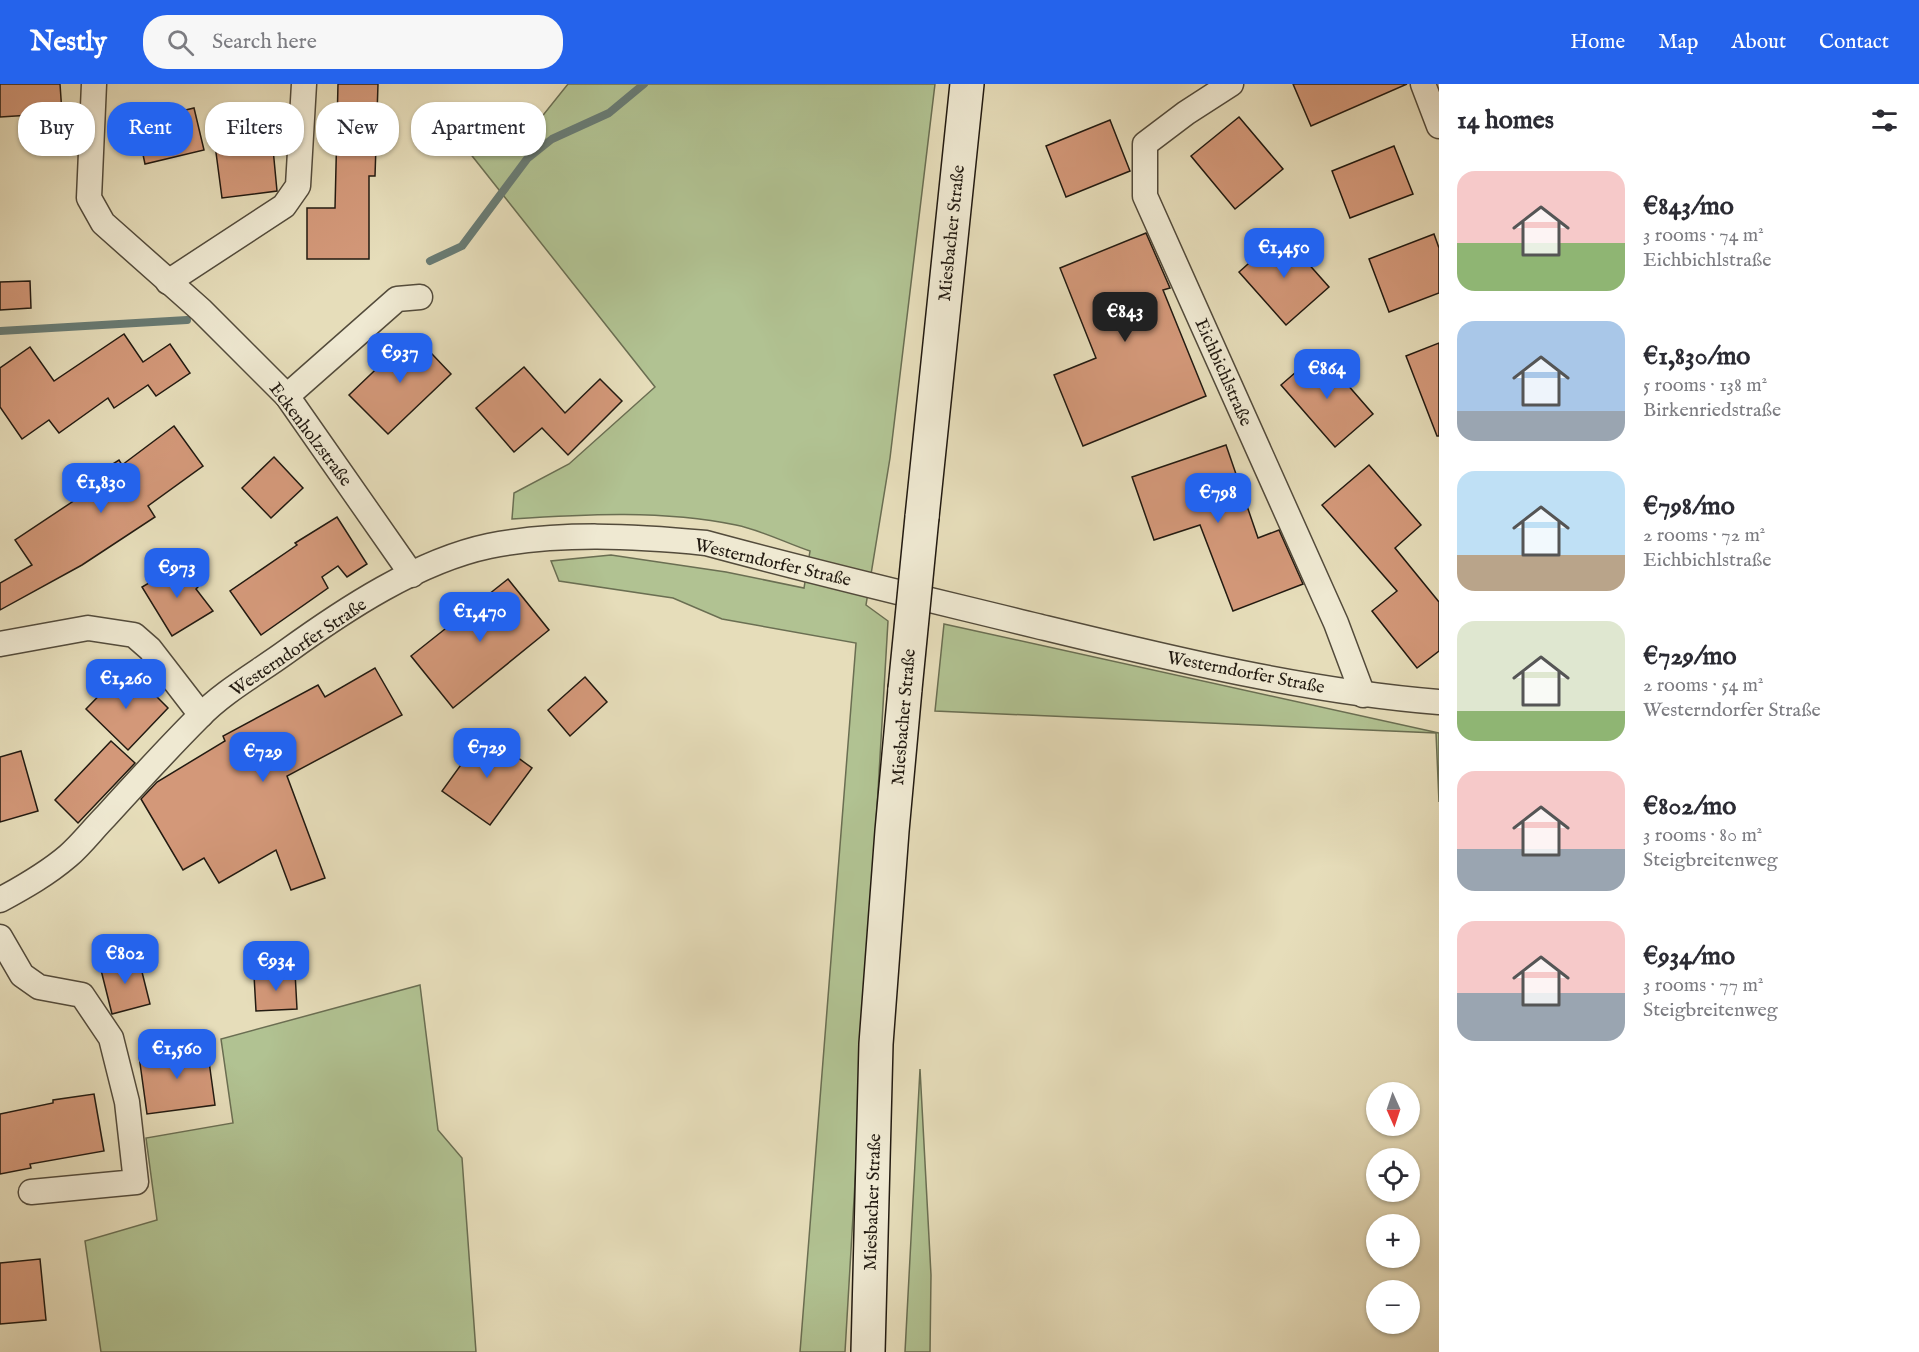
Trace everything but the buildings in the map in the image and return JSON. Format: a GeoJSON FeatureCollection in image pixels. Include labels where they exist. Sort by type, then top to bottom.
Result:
{"type":"FeatureCollection","features":[{"type":"Feature","properties":{"kind":"main road","name":"Miesbacher Straße"},"geometry":{"type":"LineString","coordinates":[[868,1352],[876,1044],[892,831],[967,84]]}},
{"type":"Feature","properties":{"kind":"street","name":"Eckenholzstraße"},"geometry":{"type":"LineString","coordinates":[[94,84],[89,198],[103,223],[201,310],[287,396],[412,575]]}},
{"type":"Feature","properties":{"kind":"street"},"geometry":{"type":"LineString","coordinates":[[168,282],[284,206],[298,186],[304,84]]}},
{"type":"Feature","properties":{"kind":"street","name":"Eichbichlstraße"},"geometry":{"type":"LineString","coordinates":[[1231,84],[1186,113],[1145,144],[1145,196],[1336,623],[1363,694]]}},
{"type":"Feature","properties":{"kind":"street"},"geometry":{"type":"LineString","coordinates":[[1423,84],[1439,126]]}},
{"type":"Feature","properties":{"kind":"street"},"geometry":{"type":"LineString","coordinates":[[287,396],[397,299],[420,297]]}},
{"type":"Feature","properties":{"kind":"street","name":"Westerndorfer Straße"},"geometry":{"type":"LineString","coordinates":[[0,900],[43,875],[70,855],[201,715],[300,642],[369,598],[412,575],[488,547],[517,542],[588,536],[632,536],[706,543],[1141,651],[1278,680],[1363,694],[1439,702]]}},
{"type":"Feature","properties":{"kind":"street"},"geometry":{"type":"LineString","coordinates":[[0,644],[88,628],[134,635],[150,649],[201,715]]}},
{"type":"Feature","properties":{"kind":"street"},"geometry":{"type":"LineString","coordinates":[[0,937],[22,975],[39,987],[82,995],[111,1038],[127,1102],[136,1182],[31,1192]]}},
{"type":"Feature","properties":{"kind":"green space"},"geometry":{"type":"Polygon","coordinates":[[[568,84],[935,84],[890,458],[866,605],[888,621],[845,1352],[800,1352],[856,643],[722,619],[673,598],[559,581],[551,561],[611,555],[726,572],[804,588],[810,551],[764,533],[708,520],[653,515],[624,514],[512,519],[514,493],[569,464],[655,387],[472,156],[546,156],[546,112],[568,84]]]}},
{"type":"Feature","properties":{"kind":"green space"},"geometry":{"type":"Polygon","coordinates":[[[944,624],[1439,733],[1439,802],[1436,733],[935,711],[944,624]]]}},
{"type":"Feature","properties":{"kind":"green space"},"geometry":{"type":"Polygon","coordinates":[[[420,985],[438,1130],[462,1158],[476,1352],[101,1352],[85,1241],[157,1220],[146,1138],[233,1123],[221,1039],[420,985]]]}},
{"type":"Feature","properties":{"kind":"green space"},"geometry":{"type":"Polygon","coordinates":[[[920,1069],[931,1275],[930,1352],[905,1352],[920,1069]]]}},
{"type":"Feature","properties":{"kind":"waterway"},"geometry":{"type":"LineString","coordinates":[[430,261],[462,246],[527,159],[552,139],[609,113],[644,84]]}},
{"type":"Feature","properties":{"kind":"waterway"},"geometry":{"type":"LineString","coordinates":[[0,331],[187,320]]}}]}
